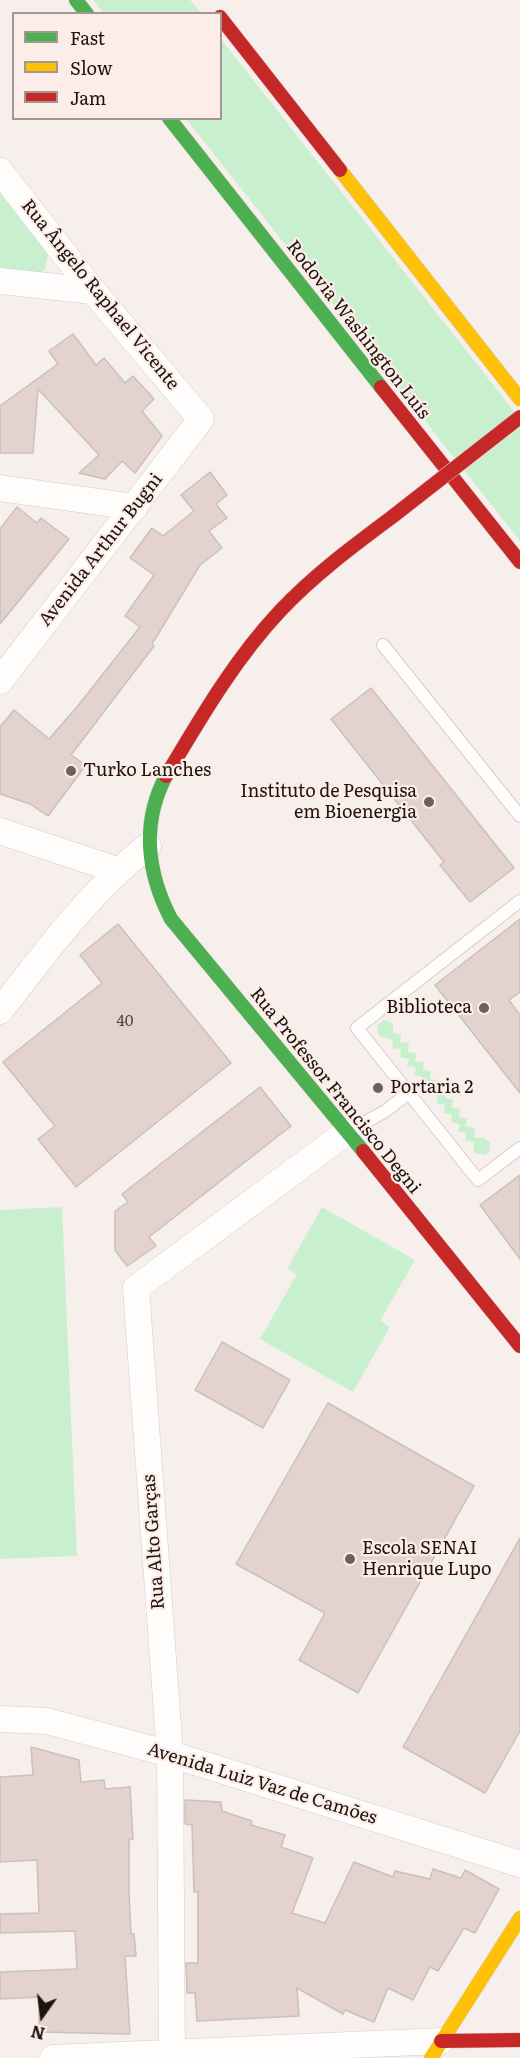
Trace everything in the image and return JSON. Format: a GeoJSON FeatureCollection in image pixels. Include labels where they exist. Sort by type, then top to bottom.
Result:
{"type":"FeatureCollection","features":[{"type":"Feature","properties":{"kind":"main road"},"geometry":{"type":"LineString","coordinates":[[76,0],[85,12]]}},
{"type":"Feature","properties":{"kind":"main road"},"geometry":{"type":"LineString","coordinates":[[222,19],[520,399]]}},
{"type":"Feature","properties":{"kind":"main road","name":"Rodovia Washington Luís"},"geometry":{"type":"LineString","coordinates":[[171,120],[520,562]]}},
{"type":"Feature","properties":{"kind":"main road","name":"Rua Professor Francisco Degni"},"geometry":{"type":"LineString","coordinates":[[520,417],[338,557],[295,596],[256,641],[217,692],[166,777],[153,808],[148,846],[150,867],[157,895],[171,919],[520,1346]]}},
{"type":"Feature","properties":{"kind":"main road"},"geometry":{"type":"LineString","coordinates":[[436,2049],[520,1918]]}},
{"type":"Feature","properties":{"kind":"main road"},"geometry":{"type":"LineString","coordinates":[[470,1996],[491,2040]]}},
{"type":"Feature","properties":{"kind":"main road"},"geometry":{"type":"LineString","coordinates":[[436,2049],[491,2040],[520,2040]]}},
{"type":"Feature","properties":{"kind":"street","name":"Rua Ângelo Raphael Vicente"},"geometry":{"type":"LineString","coordinates":[[0,171],[93,291],[201,419]]}},
{"type":"Feature","properties":{"kind":"street"},"geometry":{"type":"LineString","coordinates":[[0,281],[93,291]]}},
{"type":"Feature","properties":{"kind":"street","name":"Avenida Arthur Bugni"},"geometry":{"type":"LineString","coordinates":[[0,681],[201,419]]}},
{"type":"Feature","properties":{"kind":"street"},"geometry":{"type":"LineString","coordinates":[[0,488],[135,507]]}},
{"type":"Feature","properties":{"kind":"street"},"geometry":{"type":"LineString","coordinates":[[0,831],[117,870]]}},
{"type":"Feature","properties":{"kind":"street"},"geometry":{"type":"LineString","coordinates":[[0,1011],[77,912],[117,870],[148,846]]}},
{"type":"Feature","properties":{"kind":"street","name":"Rua Alto Garças"},"geometry":{"type":"LineString","coordinates":[[172,2055],[170,1754],[136,1288],[347,1132]]}},
{"type":"Feature","properties":{"kind":"street","name":"Avenida Luiz Vaz de Camões"},"geometry":{"type":"LineString","coordinates":[[0,1719],[47,1721],[170,1754],[520,1864]]}},
{"type":"Feature","properties":{"kind":"street"},"geometry":{"type":"LineString","coordinates":[[53,2058],[436,2049]]}},
{"type":"Feature","properties":{"kind":"lane"},"geometry":{"type":"LineString","coordinates":[[383,645],[520,816]]}},
{"type":"Feature","properties":{"kind":"lane"},"geometry":{"type":"LineString","coordinates":[[520,901],[357,1028],[478,1180],[520,1148]]}},
{"type":"Feature","properties":{"kind":"lane"},"geometry":{"type":"LineString","coordinates":[[347,1132],[384,1112],[409,1093]]}},
{"type":"Feature","properties":{"kind":"green space"},"geometry":{"type":"Polygon","coordinates":[[[93,0],[190,0],[200,12],[103,12],[93,0]]]}},
{"type":"Feature","properties":{"kind":"green space"},"geometry":{"type":"Polygon","coordinates":[[[222,40],[520,419],[520,541],[187,120],[222,120],[222,40]]]}},
{"type":"Feature","properties":{"kind":"green space"},"geometry":{"type":"Polygon","coordinates":[[[0,192],[48,255],[45,270],[37,274],[0,269],[0,192]]]}},
{"type":"Feature","properties":{"kind":"green space"},"geometry":{"type":"Polygon","coordinates":[[[383,1020],[393,1023],[393,1033],[401,1034],[400,1042],[409,1043],[408,1052],[416,1053],[415,1061],[424,1062],[423,1070],[431,1071],[430,1079],[438,1080],[437,1089],[446,1091],[445,1098],[453,1100],[452,1108],[460,1109],[459,1117],[467,1119],[466,1126],[475,1128],[474,1137],[485,1138],[490,1143],[490,1150],[486,1155],[474,1153],[474,1142],[465,1141],[466,1133],[458,1132],[460,1124],[451,1122],[452,1115],[444,1113],[445,1105],[436,1103],[438,1096],[429,1094],[430,1086],[422,1085],[423,1077],[414,1075],[416,1068],[407,1066],[409,1059],[400,1057],[401,1049],[392,1048],[393,1040],[378,1034],[377,1026],[383,1020]]]}},
{"type":"Feature","properties":{"kind":"green space"},"geometry":{"type":"Polygon","coordinates":[[[62,1207],[77,1556],[0,1559],[0,1210],[62,1207]]]}},
{"type":"Feature","properties":{"kind":"green space"},"geometry":{"type":"Polygon","coordinates":[[[322,1207],[415,1260],[380,1321],[390,1327],[353,1392],[260,1339],[297,1274],[287,1269],[322,1207]]]}},
{"type":"Feature","properties":{"kind":"building"},"geometry":{"type":"Polygon","coordinates":[[[73,334],[96,365],[104,358],[125,383],[133,376],[154,399],[142,411],[162,436],[135,473],[122,461],[105,479],[79,473],[99,455],[38,389],[33,453],[0,453],[0,406],[58,364],[49,351],[73,334]]]}},
{"type":"Feature","properties":{"kind":"building"},"geometry":{"type":"Polygon","coordinates":[[[210,472],[227,495],[216,504],[227,518],[209,531],[222,548],[200,565],[152,644],[154,646],[71,755],[86,765],[48,816],[30,804],[0,794],[0,727],[14,710],[49,739],[77,707],[140,627],[125,616],[154,575],[130,558],[152,528],[163,536],[194,511],[181,495],[210,472]]]}},
{"type":"Feature","properties":{"kind":"building"},"geometry":{"type":"Polygon","coordinates":[[[17,507],[37,523],[41,518],[69,539],[0,624],[0,529],[17,507]]]}},
{"type":"Feature","properties":{"kind":"building"},"geometry":{"type":"Polygon","coordinates":[[[371,688],[514,868],[470,902],[440,865],[444,862],[331,719],[371,688]]]}},
{"type":"Feature","properties":{"kind":"building","name":"Biblioteca"},"geometry":{"type":"Polygon","coordinates":[[[520,919],[520,992],[509,1000],[520,1015],[520,1093],[435,985],[520,919]]]}},
{"type":"Feature","properties":{"kind":"building"},"geometry":{"type":"Polygon","coordinates":[[[118,924],[231,1063],[76,1187],[38,1139],[55,1126],[3,1062],[102,983],[80,955],[118,924]]]}},
{"type":"Feature","properties":{"kind":"building"},"geometry":{"type":"Polygon","coordinates":[[[260,1087],[291,1126],[149,1237],[156,1246],[127,1266],[115,1250],[115,1211],[128,1202],[122,1194],[260,1087]]]}},
{"type":"Feature","properties":{"kind":"building"},"geometry":{"type":"Polygon","coordinates":[[[520,1175],[520,1259],[480,1205],[520,1175]]]}},
{"type":"Feature","properties":{"kind":"building"},"geometry":{"type":"Polygon","coordinates":[[[222,1342],[290,1380],[263,1428],[195,1390],[222,1342]]]}},
{"type":"Feature","properties":{"kind":"building"},"geometry":{"type":"Polygon","coordinates":[[[328,1403],[474,1486],[358,1693],[299,1660],[325,1613],[236,1564],[328,1403]]]}},
{"type":"Feature","properties":{"kind":"building"},"geometry":{"type":"Polygon","coordinates":[[[520,1538],[520,1731],[485,1793],[403,1747],[520,1538]]]}},
{"type":"Feature","properties":{"kind":"building"},"geometry":{"type":"Polygon","coordinates":[[[31,1747],[79,1760],[81,1782],[104,1780],[105,1789],[130,1787],[133,1839],[129,1840],[129,1892],[131,1934],[134,1934],[136,1956],[125,1956],[130,2034],[39,2032],[39,1997],[0,1999],[0,1972],[77,1969],[75,1931],[0,1933],[0,1914],[39,1913],[37,1860],[0,1862],[0,1777],[33,1775],[31,1747]]]}},
{"type":"Feature","properties":{"kind":"building"},"geometry":{"type":"Polygon","coordinates":[[[185,1800],[221,1802],[222,1811],[252,1821],[251,1825],[285,1835],[281,1847],[313,1858],[292,1913],[325,1923],[354,1862],[393,1877],[395,1871],[430,1879],[433,1869],[461,1878],[465,1870],[499,1889],[475,1933],[464,1928],[438,1971],[430,1967],[413,2000],[388,1988],[374,2022],[345,2010],[343,2014],[297,1988],[299,2016],[197,2021],[195,1993],[187,1993],[186,1963],[198,1963],[198,1892],[194,1892],[192,1825],[185,1824],[185,1800]]]}},
{"type":"Feature","properties":{"kind":"traffic: fast"},"geometry":{"type":"LineString","coordinates":[[76,0],[85,12]]}},
{"type":"Feature","properties":{"kind":"traffic: fast"},"geometry":{"type":"LineString","coordinates":[[171,120],[381,387]]}},
{"type":"Feature","properties":{"kind":"traffic: fast"},"geometry":{"type":"LineString","coordinates":[[166,776],[153,812],[150,848],[157,884],[171,919],[363,1151]]}},
{"type":"Feature","properties":{"kind":"traffic: slow"},"geometry":{"type":"LineString","coordinates":[[340,170],[520,399]]}},
{"type":"Feature","properties":{"kind":"traffic: slow"},"geometry":{"type":"LineString","coordinates":[[431,2058],[520,1918]]}},
{"type":"Feature","properties":{"kind":"traffic: jam"},"geometry":{"type":"LineString","coordinates":[[222,20],[340,170]]}},
{"type":"Feature","properties":{"kind":"traffic: jam"},"geometry":{"type":"LineString","coordinates":[[381,387],[520,562]]}},
{"type":"Feature","properties":{"kind":"traffic: jam"},"geometry":{"type":"LineString","coordinates":[[392,517],[520,417]]}},
{"type":"Feature","properties":{"kind":"traffic: jam"},"geometry":{"type":"LineString","coordinates":[[166,776],[219,690],[263,630],[320,573],[392,517]]}},
{"type":"Feature","properties":{"kind":"traffic: jam"},"geometry":{"type":"LineString","coordinates":[[363,1151],[520,1346]]}},
{"type":"Feature","properties":{"kind":"traffic: jam"},"geometry":{"type":"LineString","coordinates":[[441,2041],[520,2040]]}},
{"type":"Feature","properties":{"kind":"place","name":"Turko Lanches"},"geometry":{"type":"Point","coordinates":[71,771]}},
{"type":"Feature","properties":{"kind":"place","name":"Instituto de Pesquisa em Bioenergia"},"geometry":{"type":"Point","coordinates":[429,802]}},
{"type":"Feature","properties":{"kind":"place","name":"Biblioteca"},"geometry":{"type":"Point","coordinates":[484,1008]}},
{"type":"Feature","properties":{"kind":"place","name":"Portaria 2"},"geometry":{"type":"Point","coordinates":[378,1088]}},
{"type":"Feature","properties":{"kind":"place","name":"Escola SENAI Henrique Lupo"},"geometry":{"type":"Point","coordinates":[350,1559]}}]}
